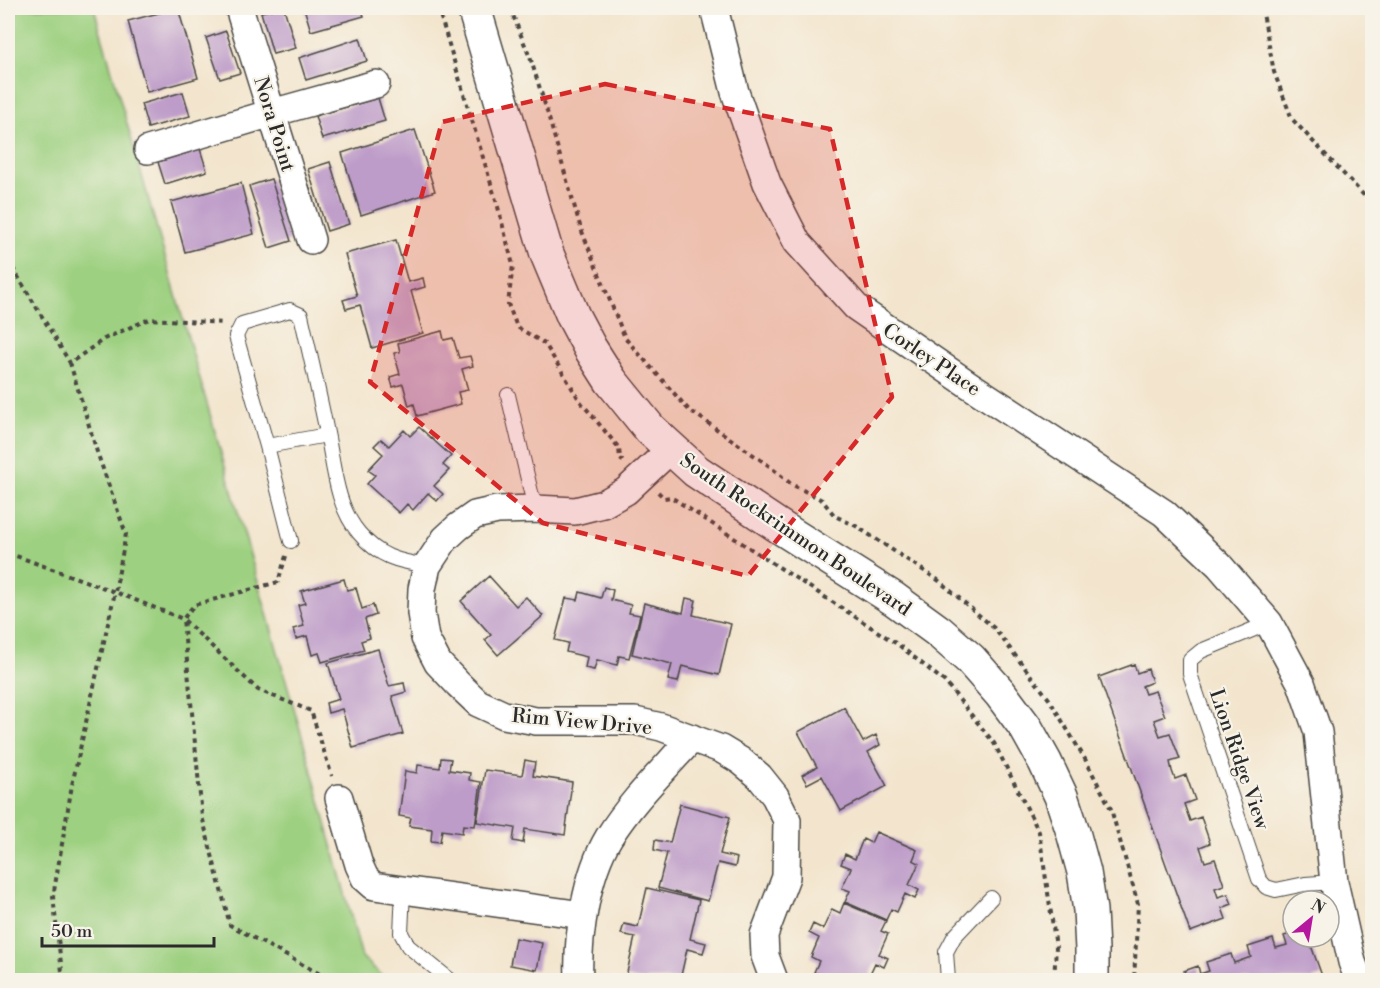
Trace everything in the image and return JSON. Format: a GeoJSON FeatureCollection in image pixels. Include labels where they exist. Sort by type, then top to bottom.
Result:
{"type":"FeatureCollection","features":[{"type":"Feature","properties":{"kind":"main road","name":"South Rockrimmon Boulevard"},"geometry":{"type":"LineString","coordinates":[[474,8],[547,254],[573,316],[590,348],[611,381],[650,429],[696,471],[894,599],[938,631],[970,659],[1000,693],[1026,728],[1046,762],[1073,832],[1084,872],[1090,910],[1092,981]]}},
{"type":"Feature","properties":{"kind":"street","name":"Nora Point"},"geometry":{"type":"LineString","coordinates":[[239,8],[311,240]]}},
{"type":"Feature","properties":{"kind":"street","name":"Corley Place"},"geometry":{"type":"LineString","coordinates":[[714,8],[735,92],[767,183],[797,242],[856,307],[978,391],[1164,513],[1219,565],[1269,622],[1301,683],[1318,732],[1334,882],[1352,962],[1359,981]]}},
{"type":"Feature","properties":{"kind":"street"},"geometry":{"type":"LineString","coordinates":[[148,150],[376,84]]}},
{"type":"Feature","properties":{"kind":"street","name":"Rim View Drive"},"geometry":{"type":"LineString","coordinates":[[671,449],[626,491],[603,504],[575,511],[496,510],[475,515],[458,526],[427,566],[422,589],[421,613],[425,638],[438,663],[458,684],[478,703],[504,715],[536,721],[635,721],[721,749],[741,761],[759,776],[775,796],[787,820],[786,877],[764,935],[765,956],[774,981]]}},
{"type":"Feature","properties":{"kind":"street"},"geometry":{"type":"LineString","coordinates":[[579,981],[578,962],[584,906],[593,873],[608,839],[632,805],[692,738]]}},
{"type":"Feature","properties":{"kind":"street"},"geometry":{"type":"LineString","coordinates":[[339,798],[359,865],[365,878],[374,886],[584,915]]}},
{"type":"Feature","properties":{"kind":"lane"},"geometry":{"type":"LineString","coordinates":[[291,541],[236,336],[242,324],[290,310],[301,315],[344,509],[358,532],[377,550],[400,561],[427,566]]}},
{"type":"Feature","properties":{"kind":"lane"},"geometry":{"type":"LineString","coordinates":[[508,395],[535,509]]}},
{"type":"Feature","properties":{"kind":"lane"},"geometry":{"type":"LineString","coordinates":[[267,446],[327,435]]}},
{"type":"Feature","properties":{"kind":"lane","name":"Lion Ridge View"},"geometry":{"type":"LineString","coordinates":[[1269,622],[1201,651],[1190,660],[1190,674],[1259,879],[1266,887],[1276,890],[1305,884],[1334,882]]}},
{"type":"Feature","properties":{"kind":"lane"},"geometry":{"type":"LineString","coordinates":[[403,890],[401,933],[408,946],[450,981]]}},
{"type":"Feature","properties":{"kind":"lane"},"geometry":{"type":"LineString","coordinates":[[948,981],[946,952],[954,937],[991,898]]}},
{"type":"Feature","properties":{"kind":"path"},"geometry":{"type":"LineString","coordinates":[[510,8],[531,60],[581,229],[625,338],[688,409],[768,465],[791,484],[822,500],[835,516],[856,526],[938,580],[962,601]]}},
{"type":"Feature","properties":{"kind":"path"},"geometry":{"type":"LineString","coordinates":[[1262,8],[1274,72],[1292,119],[1372,204]]}},
{"type":"Feature","properties":{"kind":"path"},"geometry":{"type":"LineString","coordinates":[[8,260],[70,363],[97,452],[126,534],[72,785],[53,897],[63,981]]}},
{"type":"Feature","properties":{"kind":"path"},"geometry":{"type":"LineString","coordinates":[[70,363],[104,339],[149,319],[242,324]]}},
{"type":"Feature","properties":{"kind":"path"},"geometry":{"type":"LineString","coordinates":[[291,541],[278,582],[194,605],[183,619],[202,816],[230,925],[331,981]]}},
{"type":"Feature","properties":{"kind":"path"},"geometry":{"type":"LineString","coordinates":[[8,554],[183,619],[258,690],[311,711],[339,798]]}},
{"type":"Feature","properties":{"kind":"highlighted area"},"geometry":{"type":"Polygon","coordinates":[[[605,84],[830,129],[892,397],[748,576],[543,523],[370,382],[442,122],[605,84]]]}},
{"type":"Feature","properties":{"kind":"green space"},"geometry":{"type":"Polygon","coordinates":[[[8,8],[94,8],[313,775],[362,957],[387,980],[8,980],[8,8]]]}},
{"type":"Feature","properties":{"kind":"building"},"geometry":{"type":"Polygon","coordinates":[[[178,8],[198,78],[147,92],[128,21],[178,8]]]}},
{"type":"Feature","properties":{"kind":"building"},"geometry":{"type":"Polygon","coordinates":[[[284,8],[296,48],[273,54],[261,12],[284,8]]]}},
{"type":"Feature","properties":{"kind":"building"},"geometry":{"type":"Polygon","coordinates":[[[304,8],[361,8],[364,16],[311,31],[304,8]]]}},
{"type":"Feature","properties":{"kind":"building"},"geometry":{"type":"Polygon","coordinates":[[[226,31],[240,73],[220,79],[206,38],[226,31]]]}},
{"type":"Feature","properties":{"kind":"building"},"geometry":{"type":"Polygon","coordinates":[[[360,38],[367,61],[306,80],[299,58],[360,38]]]}},
{"type":"Feature","properties":{"kind":"building"},"geometry":{"type":"Polygon","coordinates":[[[183,92],[190,116],[148,128],[141,104],[183,92]]]}},
{"type":"Feature","properties":{"kind":"building"},"geometry":{"type":"Polygon","coordinates":[[[378,98],[385,121],[322,139],[315,116],[378,98]]]}},
{"type":"Feature","properties":{"kind":"building"},"geometry":{"type":"Polygon","coordinates":[[[415,130],[435,191],[361,215],[342,153],[415,130]]]}},
{"type":"Feature","properties":{"kind":"building"},"geometry":{"type":"Polygon","coordinates":[[[200,149],[207,171],[165,184],[158,162],[200,149]]]}},
{"type":"Feature","properties":{"kind":"building"},"geometry":{"type":"Polygon","coordinates":[[[330,162],[349,224],[327,231],[308,169],[330,162]]]}},
{"type":"Feature","properties":{"kind":"building"},"geometry":{"type":"Polygon","coordinates":[[[271,179],[291,241],[269,248],[249,186],[271,179]]]}},
{"type":"Feature","properties":{"kind":"building"},"geometry":{"type":"Polygon","coordinates":[[[241,183],[254,234],[185,252],[171,202],[241,183]]]}},
{"type":"Feature","properties":{"kind":"building"},"geometry":{"type":"Polygon","coordinates":[[[396,240],[408,282],[423,278],[425,287],[411,291],[423,333],[372,348],[360,305],[346,309],[343,300],[357,296],[345,254],[396,240]]]}},
{"type":"Feature","properties":{"kind":"building"},"geometry":{"type":"Polygon","coordinates":[[[442,331],[444,340],[453,338],[459,358],[470,356],[473,366],[462,369],[468,390],[458,392],[461,404],[417,416],[414,404],[409,406],[403,384],[393,387],[390,377],[400,374],[394,353],[400,352],[398,343],[442,331]]]}},
{"type":"Feature","properties":{"kind":"building"},"geometry":{"type":"Polygon","coordinates":[[[419,427],[451,456],[443,465],[449,470],[434,486],[443,494],[437,501],[428,493],[413,510],[407,504],[399,513],[367,484],[375,475],[368,470],[383,454],[374,446],[381,439],[389,446],[404,430],[410,436],[419,427]]]}},
{"type":"Feature","properties":{"kind":"building"},"geometry":{"type":"Polygon","coordinates":[[[489,576],[516,606],[526,597],[543,616],[498,655],[485,640],[491,635],[461,601],[489,576]]]}},
{"type":"Feature","properties":{"kind":"building"},"geometry":{"type":"Polygon","coordinates":[[[344,579],[347,590],[356,588],[362,609],[373,605],[376,615],[365,619],[370,638],[361,641],[364,650],[322,662],[319,653],[312,655],[307,636],[296,639],[293,629],[304,626],[298,605],[305,603],[301,591],[344,579]]]}},
{"type":"Feature","properties":{"kind":"building"},"geometry":{"type":"Polygon","coordinates":[[[604,587],[613,590],[611,600],[631,605],[629,613],[640,615],[629,658],[619,656],[617,665],[597,660],[594,670],[585,668],[587,657],[566,652],[568,643],[555,640],[566,598],[578,600],[580,592],[601,598],[604,587]]]}},
{"type":"Feature","properties":{"kind":"building"},"geometry":{"type":"Polygon","coordinates":[[[686,598],[696,600],[693,615],[731,624],[719,675],[682,666],[678,682],[668,680],[672,664],[632,654],[644,603],[683,613],[686,598]]]}},
{"type":"Feature","properties":{"kind":"building"},"geometry":{"type":"Polygon","coordinates":[[[378,649],[389,686],[404,683],[406,692],[392,696],[403,734],[353,748],[342,709],[328,713],[326,703],[339,699],[328,663],[378,649]]]}},
{"type":"Feature","properties":{"kind":"building"},"geometry":{"type":"Polygon","coordinates":[[[1134,664],[1137,673],[1148,669],[1152,682],[1142,686],[1145,694],[1155,691],[1165,716],[1154,720],[1160,736],[1170,733],[1180,759],[1170,762],[1172,771],[1175,779],[1186,775],[1195,800],[1184,804],[1190,821],[1201,817],[1210,843],[1200,847],[1205,862],[1215,859],[1224,885],[1215,888],[1218,897],[1228,894],[1232,904],[1222,908],[1226,919],[1190,932],[1099,677],[1134,664]]]}},
{"type":"Feature","properties":{"kind":"building"},"geometry":{"type":"Polygon","coordinates":[[[844,707],[863,742],[876,735],[880,745],[868,752],[887,786],[841,811],[822,776],[807,784],[802,775],[817,767],[798,732],[844,707]]]}},
{"type":"Feature","properties":{"kind":"building"},"geometry":{"type":"Polygon","coordinates":[[[441,758],[451,759],[449,770],[470,773],[469,780],[481,782],[475,826],[463,825],[462,833],[442,830],[440,842],[431,841],[432,829],[409,826],[411,818],[399,816],[405,771],[417,773],[418,765],[440,768],[441,758]]]}},
{"type":"Feature","properties":{"kind":"building"},"geometry":{"type":"Polygon","coordinates":[[[525,760],[535,762],[533,776],[572,782],[565,835],[525,829],[523,843],[513,841],[515,828],[477,822],[485,770],[522,775],[525,760]]]}},
{"type":"Feature","properties":{"kind":"building"},"geometry":{"type":"Polygon","coordinates":[[[680,804],[730,817],[720,854],[737,858],[735,867],[718,863],[708,901],[658,888],[667,853],[654,850],[655,840],[670,843],[680,804]]]}},
{"type":"Feature","properties":{"kind":"building"},"geometry":{"type":"Polygon","coordinates":[[[876,832],[917,850],[913,860],[919,863],[909,885],[919,890],[915,899],[905,894],[897,912],[891,909],[886,920],[845,902],[850,891],[842,888],[851,868],[841,864],[845,854],[855,859],[863,839],[871,843],[876,832]]]}},
{"type":"Feature","properties":{"kind":"building"},"geometry":{"type":"Polygon","coordinates":[[[647,888],[699,900],[690,939],[706,943],[703,953],[687,949],[680,980],[639,980],[626,977],[635,937],[621,934],[624,924],[638,927],[647,888]]]}},
{"type":"Feature","properties":{"kind":"building"},"geometry":{"type":"Polygon","coordinates":[[[844,903],[886,921],[881,931],[888,934],[879,954],[888,958],[884,967],[875,963],[867,980],[832,980],[814,972],[819,961],[811,957],[819,938],[809,933],[813,924],[823,929],[832,909],[840,913],[844,903]]]}},
{"type":"Feature","properties":{"kind":"building"},"geometry":{"type":"Polygon","coordinates":[[[515,938],[542,943],[537,970],[510,965],[515,938]]]}},
{"type":"Feature","properties":{"kind":"building"},"geometry":{"type":"Polygon","coordinates":[[[1273,939],[1276,948],[1312,949],[1322,976],[1309,980],[1182,980],[1187,979],[1184,971],[1198,966],[1200,974],[1209,971],[1206,962],[1231,954],[1234,963],[1251,957],[1248,947],[1273,939]]]}}]}
